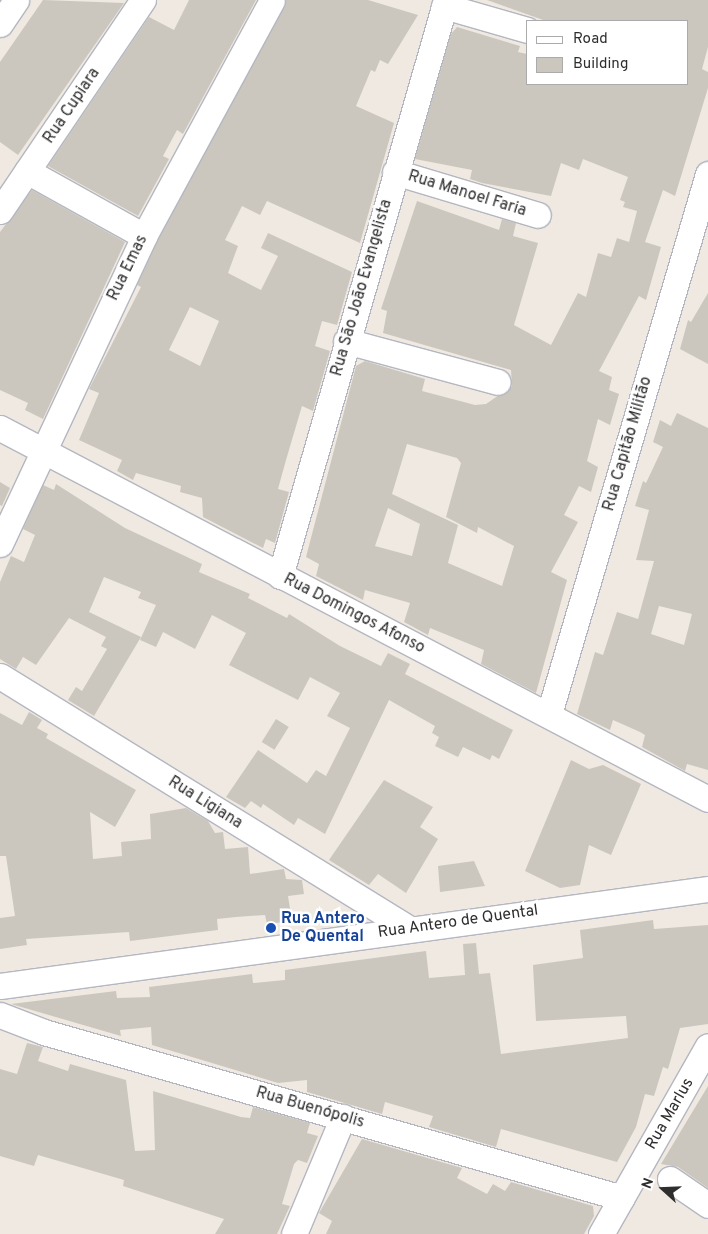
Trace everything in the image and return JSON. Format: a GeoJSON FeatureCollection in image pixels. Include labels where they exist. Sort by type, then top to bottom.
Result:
{"type":"FeatureCollection","features":[{"type":"Feature","properties":{"kind":"street"},"geometry":{"type":"LineString","coordinates":[[0,24],[16,0]]}},
{"type":"Feature","properties":{"kind":"street","name":"Rua Cupiara"},"geometry":{"type":"LineString","coordinates":[[0,211],[143,0]]}},
{"type":"Feature","properties":{"kind":"street","name":"Rua Emas"},"geometry":{"type":"LineString","coordinates":[[0,544],[144,236],[272,0]]}},
{"type":"Feature","properties":{"kind":"street"},"geometry":{"type":"LineString","coordinates":[[445,3],[526,30]]}},
{"type":"Feature","properties":{"kind":"street","name":"Rua São João Evangelista"},"geometry":{"type":"LineString","coordinates":[[280,576],[346,341],[445,3]]}},
{"type":"Feature","properties":{"kind":"street"},"geometry":{"type":"LineString","coordinates":[[27,171],[144,236]]}},
{"type":"Feature","properties":{"kind":"street","name":"Rua Manoel Faria"},"geometry":{"type":"LineString","coordinates":[[395,172],[538,215]]}},
{"type":"Feature","properties":{"kind":"street","name":"Rua Capitão Militão"},"geometry":{"type":"LineString","coordinates":[[549,714],[708,174]]}},
{"type":"Feature","properties":{"kind":"street"},"geometry":{"type":"LineString","coordinates":[[346,341],[498,382]]}},
{"type":"Feature","properties":{"kind":"street","name":"Rua Domingos Afonso"},"geometry":{"type":"LineString","coordinates":[[0,428],[708,799]]}},
{"type":"Feature","properties":{"kind":"street","name":"Rua Ligiana"},"geometry":{"type":"LineString","coordinates":[[0,676],[409,929]]}},
{"type":"Feature","properties":{"kind":"street","name":"Rua Antero de Quental"},"geometry":{"type":"LineString","coordinates":[[0,986],[708,889]]}},
{"type":"Feature","properties":{"kind":"street","name":"Rua Buenópolis"},"geometry":{"type":"LineString","coordinates":[[0,1015],[44,1032],[622,1198]]}},
{"type":"Feature","properties":{"kind":"street","name":"Rua Marlus"},"geometry":{"type":"LineString","coordinates":[[601,1234],[708,1046]]}},
{"type":"Feature","properties":{"kind":"street"},"geometry":{"type":"LineString","coordinates":[[294,1234],[343,1117]]}},
{"type":"Feature","properties":{"kind":"street"},"geometry":{"type":"LineString","coordinates":[[670,1179],[708,1205]]}},
{"type":"Feature","properties":{"kind":"building"},"geometry":{"type":"Polygon","coordinates":[[[43,0],[124,3],[18,155],[0,142],[0,62],[43,0]]]}},
{"type":"Feature","properties":{"kind":"building"},"geometry":{"type":"Polygon","coordinates":[[[189,0],[256,0],[183,134],[177,130],[163,156],[169,159],[138,216],[48,166],[149,17],[174,30],[189,0]]]}},
{"type":"Feature","properties":{"kind":"building"},"geometry":{"type":"Polygon","coordinates":[[[286,0],[368,0],[418,15],[388,64],[380,60],[375,72],[371,70],[356,106],[394,123],[360,243],[267,201],[260,215],[242,206],[225,240],[238,246],[228,273],[261,290],[278,256],[261,248],[268,233],[352,272],[337,325],[322,321],[315,346],[330,351],[313,411],[302,406],[286,460],[278,489],[289,492],[275,543],[266,539],[263,548],[203,517],[202,498],[180,492],[181,486],[136,473],[133,480],[117,471],[122,460],[79,440],[99,393],[89,389],[141,287],[137,285],[157,242],[286,0]],[[190,307],[169,350],[200,366],[219,321],[190,307]]]}},
{"type":"Feature","properties":{"kind":"building"},"geometry":{"type":"Polygon","coordinates":[[[487,0],[708,0],[708,47],[702,69],[708,72],[708,88],[675,196],[663,190],[645,242],[661,247],[646,300],[639,296],[599,371],[612,377],[609,390],[619,394],[610,425],[598,419],[587,461],[598,467],[591,492],[579,486],[564,515],[578,522],[551,572],[567,580],[536,693],[481,664],[484,650],[430,628],[428,635],[404,622],[410,603],[365,590],[363,600],[316,576],[319,564],[306,557],[356,366],[365,361],[425,379],[422,391],[475,405],[486,404],[512,386],[511,370],[383,333],[387,311],[381,309],[417,201],[499,230],[502,219],[516,223],[513,236],[538,243],[514,325],[551,345],[578,293],[586,297],[598,253],[611,257],[617,238],[629,242],[637,211],[623,207],[625,202],[620,200],[628,177],[583,159],[579,170],[561,163],[551,196],[482,183],[470,179],[472,170],[415,159],[451,34],[457,27],[520,46],[518,52],[526,54],[526,85],[688,85],[688,20],[543,20],[487,0]],[[407,444],[392,494],[458,525],[448,563],[502,586],[514,546],[478,527],[477,533],[446,517],[461,463],[457,458],[407,444]],[[388,508],[375,546],[412,556],[420,524],[388,508]]]}},
{"type":"Feature","properties":{"kind":"building"},"geometry":{"type":"Polygon","coordinates":[[[32,190],[125,242],[43,419],[25,410],[28,403],[0,390],[0,232],[32,190]]]}},
{"type":"Feature","properties":{"kind":"building"},"geometry":{"type":"Polygon","coordinates":[[[708,293],[708,364],[680,349],[688,320],[691,322],[708,293]]]}},
{"type":"Feature","properties":{"kind":"building"},"geometry":{"type":"Polygon","coordinates":[[[677,413],[708,428],[708,770],[687,764],[685,771],[642,747],[645,735],[640,732],[613,720],[610,730],[577,714],[595,652],[603,655],[617,612],[638,619],[654,561],[636,560],[649,510],[635,506],[643,481],[646,483],[663,447],[653,442],[660,420],[671,426],[677,413]],[[659,606],[651,634],[684,645],[692,614],[659,606]]]}},
{"type":"Feature","properties":{"kind":"building"},"geometry":{"type":"Polygon","coordinates":[[[0,482],[10,488],[2,506],[0,505],[0,482]]]}},
{"type":"Feature","properties":{"kind":"building"},"geometry":{"type":"Polygon","coordinates":[[[56,484],[125,528],[202,564],[199,572],[250,594],[248,598],[287,618],[289,614],[340,646],[381,666],[388,653],[410,664],[405,674],[513,730],[499,759],[492,755],[490,760],[463,747],[458,757],[435,746],[439,737],[432,733],[435,726],[389,700],[325,834],[298,818],[294,825],[263,804],[261,808],[251,801],[245,808],[226,797],[258,750],[307,783],[316,770],[326,776],[350,728],[327,716],[340,693],[310,677],[298,700],[229,665],[246,633],[212,615],[195,649],[163,632],[156,647],[140,640],[156,605],[138,598],[141,592],[104,577],[89,612],[141,637],[94,716],[68,700],[76,687],[82,691],[107,649],[101,646],[106,637],[69,618],[36,665],[23,657],[16,669],[0,659],[0,582],[11,556],[24,562],[35,535],[23,529],[43,485],[54,490],[56,484]]]}},
{"type":"Feature","properties":{"kind":"building"},"geometry":{"type":"Polygon","coordinates":[[[29,712],[42,720],[37,728],[48,734],[46,738],[136,790],[115,827],[90,812],[93,859],[122,856],[121,842],[151,839],[150,814],[186,808],[208,821],[215,833],[223,832],[225,849],[248,847],[250,874],[284,869],[286,879],[302,880],[304,894],[288,896],[292,921],[267,924],[265,915],[236,917],[217,919],[218,930],[130,941],[129,932],[26,939],[27,945],[0,949],[0,918],[15,916],[6,856],[0,856],[0,713],[22,725],[29,712]]]}},
{"type":"Feature","properties":{"kind":"building"},"geometry":{"type":"Polygon","coordinates":[[[276,719],[289,727],[274,750],[262,742],[276,719]]]}},
{"type":"Feature","properties":{"kind":"building"},"geometry":{"type":"Polygon","coordinates":[[[571,760],[589,769],[603,765],[641,784],[611,855],[589,845],[580,885],[560,888],[525,871],[571,760]]]}},
{"type":"Feature","properties":{"kind":"building"},"geometry":{"type":"Polygon","coordinates":[[[384,780],[433,807],[420,827],[438,839],[406,893],[378,874],[369,885],[329,860],[384,780]]]}},
{"type":"Feature","properties":{"kind":"building"},"geometry":{"type":"Polygon","coordinates":[[[474,861],[485,886],[440,892],[438,866],[474,861]]]}},
{"type":"Feature","properties":{"kind":"building"},"geometry":{"type":"Polygon","coordinates":[[[653,920],[654,929],[708,925],[708,1024],[680,1028],[668,1069],[663,1067],[654,1096],[645,1094],[636,1127],[617,1162],[501,1129],[496,1147],[429,1127],[433,1116],[385,1102],[382,1114],[307,1092],[307,1080],[278,1083],[152,1045],[151,1027],[120,1030],[121,1036],[11,1004],[116,991],[117,998],[150,997],[149,987],[252,974],[253,983],[285,980],[285,970],[426,951],[429,978],[465,975],[463,944],[476,943],[479,974],[490,973],[501,1054],[628,1038],[626,1016],[536,1021],[533,965],[583,958],[580,930],[653,920]]]}},
{"type":"Feature","properties":{"kind":"building"},"geometry":{"type":"Polygon","coordinates":[[[27,1043],[43,1047],[38,1061],[68,1071],[70,1064],[126,1080],[135,1151],[155,1150],[153,1091],[241,1117],[250,1118],[253,1107],[310,1123],[307,1133],[318,1136],[307,1163],[298,1160],[294,1164],[282,1204],[290,1206],[277,1234],[215,1234],[224,1219],[123,1186],[124,1180],[38,1155],[34,1166],[0,1156],[0,1069],[17,1074],[27,1043]]]}},
{"type":"Feature","properties":{"kind":"building"},"geometry":{"type":"Polygon","coordinates":[[[708,1086],[708,1188],[678,1167],[661,1164],[708,1086]]]}},
{"type":"Feature","properties":{"kind":"building"},"geometry":{"type":"Polygon","coordinates":[[[362,1139],[462,1168],[457,1178],[487,1194],[493,1184],[505,1191],[511,1182],[593,1206],[594,1216],[584,1234],[326,1234],[332,1221],[319,1213],[362,1139]]]}},
{"type":"Feature","properties":{"kind":"place","name":"Rua Antero De Quental"},"geometry":{"type":"Point","coordinates":[271,928]}}]}
